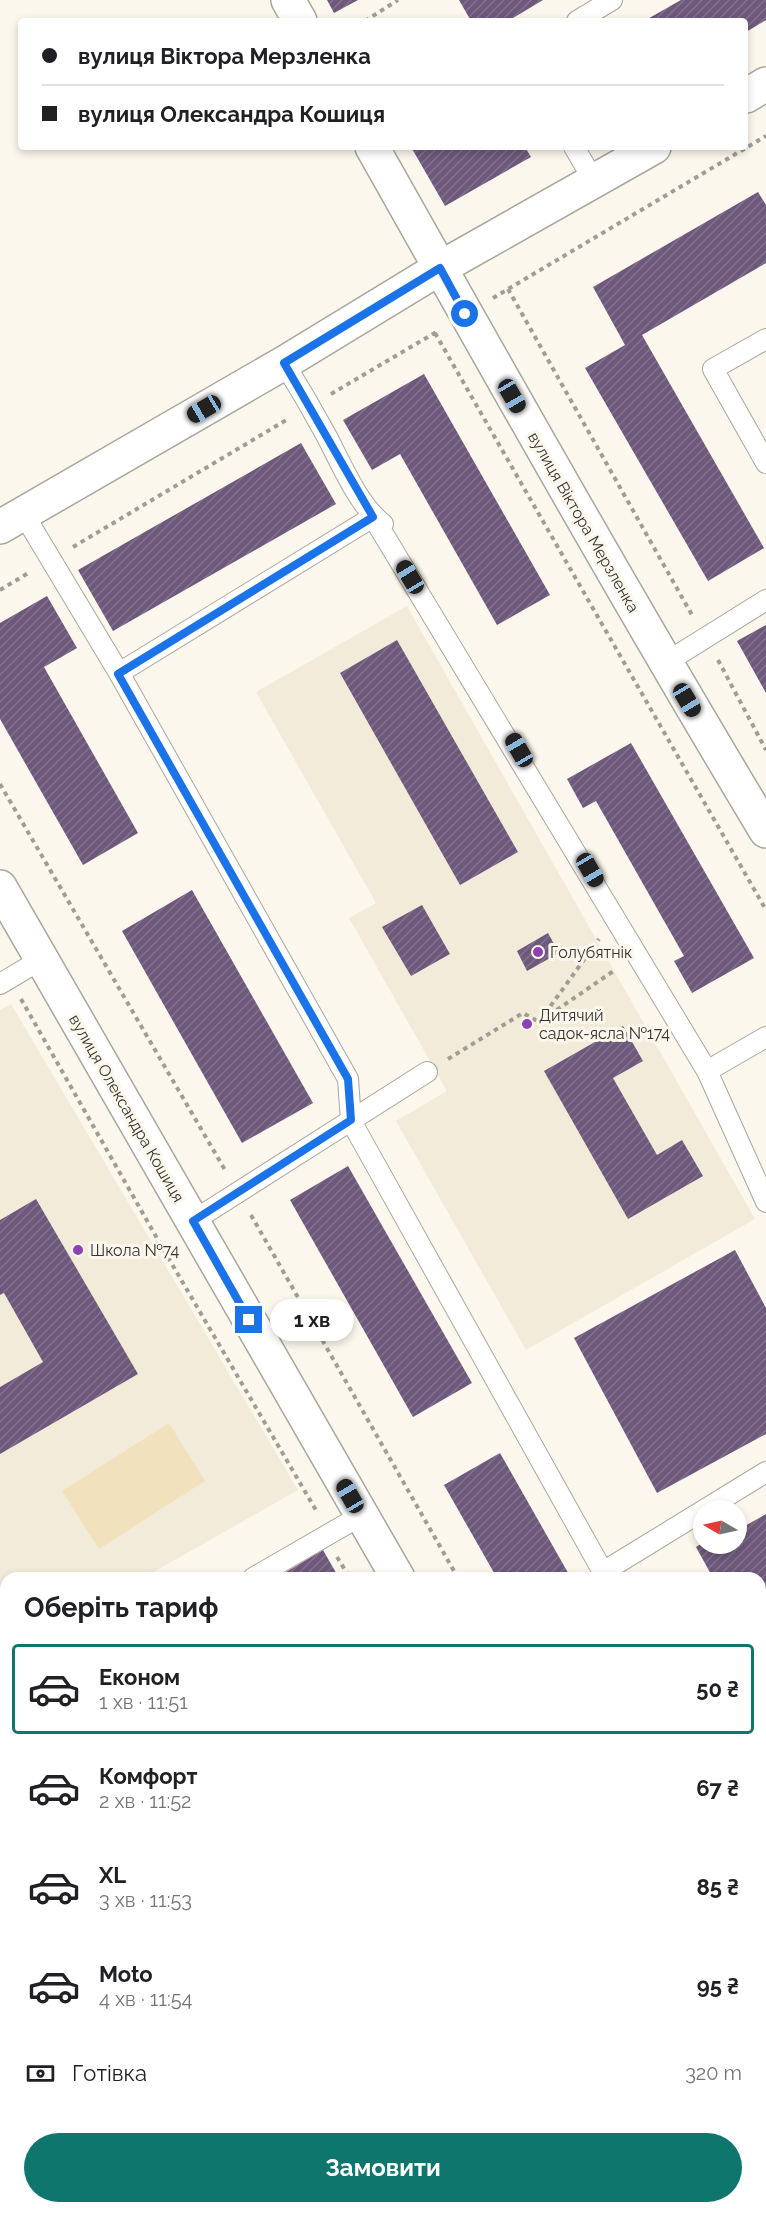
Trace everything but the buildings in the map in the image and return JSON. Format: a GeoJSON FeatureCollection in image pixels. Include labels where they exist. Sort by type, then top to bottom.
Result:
{"type":"FeatureCollection","features":[{"type":"Feature","properties":{"kind":"street"},"geometry":{"type":"LineString","coordinates":[[288,0],[298,18]]}},
{"type":"Feature","properties":{"kind":"street"},"geometry":{"type":"LineString","coordinates":[[748,95],[766,84]]}},
{"type":"Feature","properties":{"kind":"street","name":"вулиця Віктора Мерзленка"},"geometry":{"type":"LineString","coordinates":[[374,150],[665,663],[766,831]]}},
{"type":"Feature","properties":{"kind":"street"},"geometry":{"type":"LineString","coordinates":[[12,520],[284,363],[440,268],[649,150]]}},
{"type":"Feature","properties":{"kind":"street","name":"вулиця Олександра Кошиця"},"geometry":{"type":"LineString","coordinates":[[0,887],[395,1572]]}},
{"type":"Feature","properties":{"kind":"lane"},"geometry":{"type":"LineString","coordinates":[[582,18],[612,0]]}},
{"type":"Feature","properties":{"kind":"lane"},"geometry":{"type":"LineString","coordinates":[[576,150],[594,181]]}},
{"type":"Feature","properties":{"kind":"lane"},"geometry":{"type":"LineString","coordinates":[[766,339],[713,369],[766,463]]}},
{"type":"Feature","properties":{"kind":"lane"},"geometry":{"type":"LineString","coordinates":[[284,363],[351,481],[707,1071],[766,1202]]}},
{"type":"Feature","properties":{"kind":"lane"},"geometry":{"type":"LineString","coordinates":[[118,674],[373,517]]}},
{"type":"Feature","properties":{"kind":"lane"},"geometry":{"type":"LineString","coordinates":[[373,517],[391,530],[766,1174]]}},
{"type":"Feature","properties":{"kind":"lane"},"geometry":{"type":"LineString","coordinates":[[12,520],[50,560],[118,674],[348,1079],[351,1120],[603,1572],[766,1472]]}},
{"type":"Feature","properties":{"kind":"lane"},"geometry":{"type":"LineString","coordinates":[[665,663],[766,600]]}},
{"type":"Feature","properties":{"kind":"lane"},"geometry":{"type":"LineString","coordinates":[[5,981],[42,959]]}},
{"type":"Feature","properties":{"kind":"lane"},"geometry":{"type":"LineString","coordinates":[[707,1071],[766,1037]]}},
{"type":"Feature","properties":{"kind":"lane"},"geometry":{"type":"LineString","coordinates":[[193,1221],[427,1072]]}},
{"type":"Feature","properties":{"kind":"lane"},"geometry":{"type":"LineString","coordinates":[[262,1572],[362,1515]]}},
{"type":"Feature","properties":{"kind":"path"},"geometry":{"type":"LineString","coordinates":[[370,18],[398,0]]}},
{"type":"Feature","properties":{"kind":"path"},"geometry":{"type":"LineString","coordinates":[[748,147],[766,136]]}},
{"type":"Feature","properties":{"kind":"path"},"geometry":{"type":"LineString","coordinates":[[0,590],[742,150]]}},
{"type":"Feature","properties":{"kind":"path"},"geometry":{"type":"LineString","coordinates":[[508,289],[706,638],[766,750]]}},
{"type":"Feature","properties":{"kind":"path"},"geometry":{"type":"LineString","coordinates":[[435,333],[766,910]]}},
{"type":"Feature","properties":{"kind":"path"},"geometry":{"type":"LineString","coordinates":[[539,1022],[615,918]]}},
{"type":"Feature","properties":{"kind":"path"},"geometry":{"type":"LineString","coordinates":[[539,1022],[638,955]]}},
{"type":"Feature","properties":{"kind":"path"},"geometry":{"type":"LineString","coordinates":[[5,981],[330,1533],[334,1551],[346,1572]]}},
{"type":"Feature","properties":{"kind":"path"},"geometry":{"type":"LineString","coordinates":[[427,1072],[523,1013],[539,1022]]}},
{"type":"Feature","properties":{"kind":"shaded area","name":"Дитячий садок-ясла №174"},"geometry":{"type":"Polygon","coordinates":[[[407,606],[755,1219],[526,1350],[396,1121],[447,1091],[349,918],[376,903],[256,692],[407,606]]]}},
{"type":"Feature","properties":{"kind":"shaded area","name":"Школа №74"},"geometry":{"type":"Polygon","coordinates":[[[11,1004],[298,1490],[154,1572],[0,1572],[0,1010],[11,1004]]]}},
{"type":"Feature","properties":{"kind":"shaded area"},"geometry":{"type":"Polygon","coordinates":[[[169,1423],[205,1481],[99,1549],[62,1491],[169,1423]]]}},
{"type":"Feature","properties":{"kind":"place","name":"Голубятнік"},"geometry":{"type":"Point","coordinates":[538,952]}},
{"type":"Feature","properties":{"kind":"place","name":"Дитячий садок-ясла №174"},"geometry":{"type":"Point","coordinates":[527,1024]}},
{"type":"Feature","properties":{"kind":"place","name":"Школа №74"},"geometry":{"type":"Point","coordinates":[78,1250]}},
{"type":"Feature","properties":{"kind":"route"},"geometry":{"type":"LineString","coordinates":[[249,1320],[193,1221],[351,1120],[348,1079],[118,674],[373,517],[284,363],[440,268],[465,314]]}}]}
